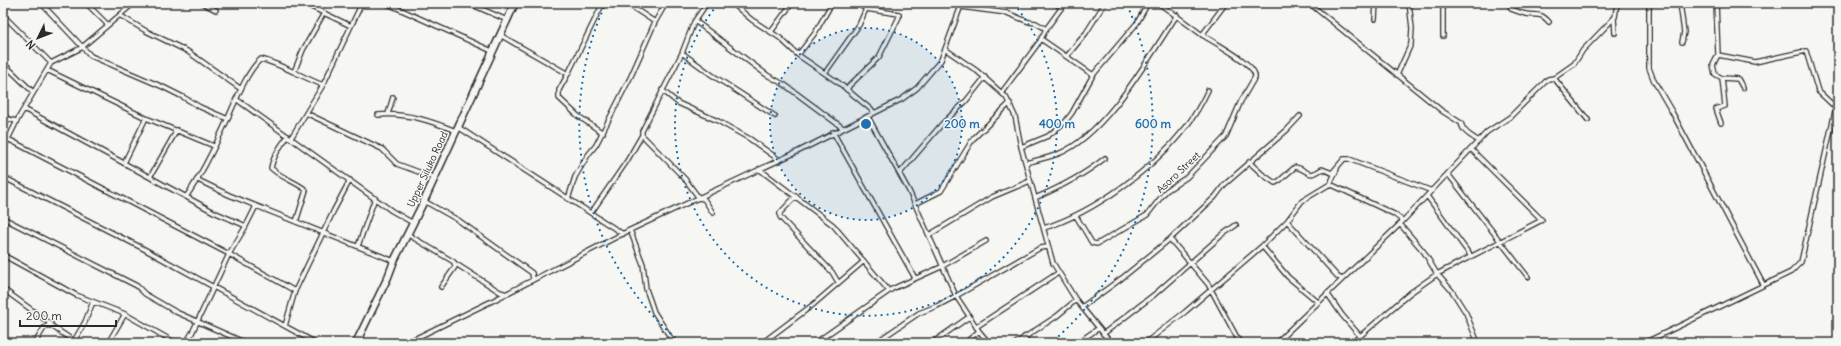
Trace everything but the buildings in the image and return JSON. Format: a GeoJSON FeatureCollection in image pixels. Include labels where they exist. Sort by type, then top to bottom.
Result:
{"type":"FeatureCollection","features":[{"type":"Feature","properties":{"kind":"main road","name":"Upper Siluko Road"},"geometry":{"type":"LineString","coordinates":[[357,340],[435,178],[515,3]]}},
{"type":"Feature","properties":{"kind":"street"},"geometry":{"type":"LineString","coordinates":[[41,3],[81,48],[91,56],[170,90],[200,107],[228,119]]}},
{"type":"Feature","properties":{"kind":"street"},"geometry":{"type":"LineString","coordinates":[[86,3],[108,25]]}},
{"type":"Feature","properties":{"kind":"street"},"geometry":{"type":"LineString","coordinates":[[202,3],[216,10]]}},
{"type":"Feature","properties":{"kind":"street"},"geometry":{"type":"LineString","coordinates":[[303,3],[351,26]]}},
{"type":"Feature","properties":{"kind":"street"},"geometry":{"type":"LineString","coordinates":[[296,222],[306,190],[298,184],[277,174],[272,168],[272,163],[281,145],[289,137],[306,113],[323,85],[362,3]]}},
{"type":"Feature","properties":{"kind":"street"},"geometry":{"type":"LineString","coordinates":[[386,3],[492,51]]}},
{"type":"Feature","properties":{"kind":"street"},"geometry":{"type":"LineString","coordinates":[[468,3],[507,20]]}},
{"type":"Feature","properties":{"kind":"street"},"geometry":{"type":"LineString","coordinates":[[602,133],[578,116],[559,98],[559,90],[603,3]]}},
{"type":"Feature","properties":{"kind":"street"},"geometry":{"type":"LineString","coordinates":[[626,3],[655,22]]}},
{"type":"Feature","properties":{"kind":"street"},"geometry":{"type":"LineString","coordinates":[[568,199],[575,177],[602,133],[632,76],[655,22],[666,3]]}},
{"type":"Feature","properties":{"kind":"street"},"geometry":{"type":"LineString","coordinates":[[590,213],[627,161],[642,135],[642,131],[662,90],[682,53],[687,37],[695,21],[707,3]]}},
{"type":"Feature","properties":{"kind":"street"},"geometry":{"type":"LineString","coordinates":[[732,3],[752,20],[780,38],[798,55],[848,90],[874,112]]}},
{"type":"Feature","properties":{"kind":"street"},"geometry":{"type":"LineString","coordinates":[[771,32],[792,3]]}},
{"type":"Feature","properties":{"kind":"street"},"geometry":{"type":"LineString","coordinates":[[798,55],[815,33],[832,3]]}},
{"type":"Feature","properties":{"kind":"street"},"geometry":{"type":"LineString","coordinates":[[848,90],[849,86],[879,57],[899,17],[899,14],[866,9],[856,3]]}},
{"type":"Feature","properties":{"kind":"street"},"geometry":{"type":"LineString","coordinates":[[1002,92],[1064,5],[1054,3]]}},
{"type":"Feature","properties":{"kind":"street"},"geometry":{"type":"LineString","coordinates":[[1067,56],[1086,33],[1105,3]]}},
{"type":"Feature","properties":{"kind":"street"},"geometry":{"type":"LineString","coordinates":[[1021,147],[1048,136],[1072,113],[1093,75],[1137,23],[1148,3]]}},
{"type":"Feature","properties":{"kind":"street"},"geometry":{"type":"LineString","coordinates":[[1158,3],[1202,35],[1226,3]]}},
{"type":"Feature","properties":{"kind":"street"},"geometry":{"type":"LineString","coordinates":[[1309,3],[1442,111],[1461,123],[1465,132],[1479,141]]}},
{"type":"Feature","properties":{"kind":"street"},"geometry":{"type":"LineString","coordinates":[[1375,20],[1376,3]]}},
{"type":"Feature","properties":{"kind":"street"},"geometry":{"type":"LineString","coordinates":[[1397,75],[1410,44],[1412,28],[1409,3]]}},
{"type":"Feature","properties":{"kind":"street"},"geometry":{"type":"LineString","coordinates":[[1443,3],[1443,36]]}},
{"type":"Feature","properties":{"kind":"street"},"geometry":{"type":"LineString","coordinates":[[1510,3],[1511,9],[1526,14],[1537,14],[1545,17],[1549,22]]}},
{"type":"Feature","properties":{"kind":"street"},"geometry":{"type":"LineString","coordinates":[[1614,3],[1615,33]]}},
{"type":"Feature","properties":{"kind":"street"},"geometry":{"type":"LineString","coordinates":[[1276,343],[1432,191],[1487,132],[1510,117],[1548,79],[1554,78],[1574,64],[1583,50],[1615,17],[1617,3]]}},
{"type":"Feature","properties":{"kind":"street"},"geometry":{"type":"LineString","coordinates":[[1648,3],[1649,68],[1651,74],[1762,284]]}},
{"type":"Feature","properties":{"kind":"street"},"geometry":{"type":"LineString","coordinates":[[1680,3],[1684,32],[1682,42]]}},
{"type":"Feature","properties":{"kind":"street"},"geometry":{"type":"LineString","coordinates":[[1716,3],[1718,56],[1713,65],[1715,74],[1722,78],[1738,79],[1742,88]]}},
{"type":"Feature","properties":{"kind":"street"},"geometry":{"type":"LineString","coordinates":[[3,149],[16,121],[51,63],[81,48],[121,16],[133,4]]}},
{"type":"Feature","properties":{"kind":"street"},"geometry":{"type":"LineString","coordinates":[[406,343],[415,341],[630,230],[778,159],[799,151],[833,132],[868,117],[874,112],[902,99],[917,88],[936,66],[945,49],[962,5],[1007,12],[1029,22],[1036,23],[1046,29]]}},
{"type":"Feature","properties":{"kind":"street"},"geometry":{"type":"LineString","coordinates":[[825,73],[859,25],[866,9]]}},
{"type":"Feature","properties":{"kind":"street"},"geometry":{"type":"LineString","coordinates":[[294,72],[303,50],[324,13]]}},
{"type":"Feature","properties":{"kind":"street"},"geometry":{"type":"LineString","coordinates":[[3,15],[51,63]]}},
{"type":"Feature","properties":{"kind":"street"},"geometry":{"type":"LineString","coordinates":[[1026,164],[1059,154],[1076,144],[1090,133],[1120,100],[1176,15]]}},
{"type":"Feature","properties":{"kind":"street"},"geometry":{"type":"LineString","coordinates":[[121,16],[146,31],[187,50],[241,89]]}},
{"type":"Feature","properties":{"kind":"street"},"geometry":{"type":"LineString","coordinates":[[695,21],[767,75],[785,85],[843,128]]}},
{"type":"Feature","properties":{"kind":"street"},"geometry":{"type":"LineString","coordinates":[[500,35],[568,74]]}},
{"type":"Feature","properties":{"kind":"street","name":"Asoro Street"},"geometry":{"type":"LineString","coordinates":[[1076,216],[1092,243],[1097,244],[1147,215],[1166,191],[1187,177],[1226,136],[1241,101],[1255,75],[1248,65],[1232,53],[1202,35]]}},
{"type":"Feature","properties":{"kind":"street"},"geometry":{"type":"LineString","coordinates":[[1041,39],[1093,75]]}},
{"type":"Feature","properties":{"kind":"street"},"geometry":{"type":"LineString","coordinates":[[945,49],[985,77],[1002,92],[1010,103],[1019,129],[1021,147],[1053,263],[1076,300],[1111,343]]}},
{"type":"Feature","properties":{"kind":"street"},"geometry":{"type":"LineString","coordinates":[[1718,56],[1756,62],[1806,51],[1818,91],[1836,108]]}},
{"type":"Feature","properties":{"kind":"street"},"geometry":{"type":"LineString","coordinates":[[682,53],[712,75],[775,116]]}},
{"type":"Feature","properties":{"kind":"street"},"geometry":{"type":"LineString","coordinates":[[186,197],[198,180],[228,119],[236,99],[256,63],[261,59],[285,67],[323,85]]}},
{"type":"Feature","properties":{"kind":"street"},"geometry":{"type":"LineString","coordinates":[[3,63],[33,92]]}},
{"type":"Feature","properties":{"kind":"street"},"geometry":{"type":"LineString","coordinates":[[47,70],[146,118],[214,146]]}},
{"type":"Feature","properties":{"kind":"street"},"geometry":{"type":"LineString","coordinates":[[900,174],[942,124],[966,101],[985,77]]}},
{"type":"Feature","properties":{"kind":"street"},"geometry":{"type":"LineString","coordinates":[[1554,78],[1588,120]]}},
{"type":"Feature","properties":{"kind":"street"},"geometry":{"type":"LineString","coordinates":[[1721,123],[1716,110],[1725,106],[1722,78]]}},
{"type":"Feature","properties":{"kind":"street"},"geometry":{"type":"LineString","coordinates":[[662,90],[678,103],[718,121],[750,139],[778,159]]}},
{"type":"Feature","properties":{"kind":"street"},"geometry":{"type":"LineString","coordinates":[[1044,228],[1076,216],[1118,191],[1173,142],[1196,113],[1208,90]]}},
{"type":"Feature","properties":{"kind":"street"},"geometry":{"type":"LineString","coordinates":[[1644,343],[1762,284],[1791,272],[1801,262],[1838,98]]}},
{"type":"Feature","properties":{"kind":"street"},"geometry":{"type":"LineString","coordinates":[[236,99],[392,211],[413,223]]}},
{"type":"Feature","properties":{"kind":"street"},"geometry":{"type":"LineString","coordinates":[[915,204],[941,191],[973,139],[1010,103]]}},
{"type":"Feature","properties":{"kind":"street"},"geometry":{"type":"LineString","coordinates":[[24,109],[214,212],[246,226]]}},
{"type":"Feature","properties":{"kind":"street"},"geometry":{"type":"LineString","coordinates":[[378,115],[388,112],[417,117],[457,129],[623,234]]}},
{"type":"Feature","properties":{"kind":"street"},"geometry":{"type":"LineString","coordinates":[[306,113],[382,149],[398,164],[435,178]]}},
{"type":"Feature","properties":{"kind":"street"},"geometry":{"type":"LineString","coordinates":[[3,114],[8,119],[16,121]]}},
{"type":"Feature","properties":{"kind":"street"},"geometry":{"type":"LineString","coordinates":[[1082,307],[1122,278],[1170,239],[1215,197],[1224,186],[1287,130],[1300,116]]}},
{"type":"Feature","properties":{"kind":"street"},"geometry":{"type":"LineString","coordinates":[[868,117],[915,204],[956,296],[976,327],[989,343]]}},
{"type":"Feature","properties":{"kind":"street"},"geometry":{"type":"LineString","coordinates":[[124,162],[146,118]]}},
{"type":"Feature","properties":{"kind":"street"},"geometry":{"type":"LineString","coordinates":[[150,177],[176,130]]}},
{"type":"Feature","properties":{"kind":"street"},"geometry":{"type":"LineString","coordinates":[[833,132],[915,278]]}},
{"type":"Feature","properties":{"kind":"street"},"geometry":{"type":"LineString","coordinates":[[642,135],[680,175],[699,198],[704,199],[713,213]]}},
{"type":"Feature","properties":{"kind":"street"},"geometry":{"type":"LineString","coordinates":[[8,139],[229,254],[295,291]]}},
{"type":"Feature","properties":{"kind":"street"},"geometry":{"type":"LineString","coordinates":[[1352,343],[1410,293],[1436,274],[1470,255],[1542,220],[1471,149]]}},
{"type":"Feature","properties":{"kind":"street"},"geometry":{"type":"LineString","coordinates":[[1035,198],[1061,187],[1105,158]]}},
{"type":"Feature","properties":{"kind":"street"},"geometry":{"type":"LineString","coordinates":[[1145,343],[1185,312],[1262,246],[1287,221],[1302,201],[1330,184],[1337,169],[1344,159],[1349,159],[1432,191]]}},
{"type":"Feature","properties":{"kind":"street"},"geometry":{"type":"LineString","coordinates":[[1250,162],[1262,174],[1275,183],[1295,167],[1309,175],[1312,175],[1322,169],[1329,173],[1337,169]]}},
{"type":"Feature","properties":{"kind":"street"},"geometry":{"type":"LineString","coordinates":[[759,169],[833,225],[889,291]]}},
{"type":"Feature","properties":{"kind":"street"},"geometry":{"type":"LineString","coordinates":[[1448,174],[1528,278]]}},
{"type":"Feature","properties":{"kind":"street"},"geometry":{"type":"LineString","coordinates":[[3,177],[144,250],[316,343]]}},
{"type":"Feature","properties":{"kind":"street"},"geometry":{"type":"LineString","coordinates":[[198,180],[220,192],[394,261]]}},
{"type":"Feature","properties":{"kind":"street"},"geometry":{"type":"LineString","coordinates":[[285,326],[295,291],[322,233],[350,180]]}},
{"type":"Feature","properties":{"kind":"street"},"geometry":{"type":"LineString","coordinates":[[929,235],[992,197],[1030,181]]}},
{"type":"Feature","properties":{"kind":"street"},"geometry":{"type":"LineString","coordinates":[[1330,184],[1394,214],[1424,252],[1436,274],[1452,292],[1466,313],[1478,343]]}},
{"type":"Feature","properties":{"kind":"street"},"geometry":{"type":"LineString","coordinates":[[796,196],[780,213],[780,217],[832,272],[838,282]]}},
{"type":"Feature","properties":{"kind":"street"},"geometry":{"type":"LineString","coordinates":[[1427,196],[1470,255]]}},
{"type":"Feature","properties":{"kind":"street"},"geometry":{"type":"LineString","coordinates":[[358,246],[375,198]]}},
{"type":"Feature","properties":{"kind":"street"},"geometry":{"type":"LineString","coordinates":[[424,201],[458,220],[532,273],[533,280]]}},
{"type":"Feature","properties":{"kind":"street"},"geometry":{"type":"LineString","coordinates":[[186,343],[198,322],[229,254],[256,206]]}},
{"type":"Feature","properties":{"kind":"street"},"geometry":{"type":"LineString","coordinates":[[3,218],[137,286],[145,294],[176,312],[246,343]]}},
{"type":"Feature","properties":{"kind":"street"},"geometry":{"type":"LineString","coordinates":[[1287,221],[1338,278],[1342,279]]}},
{"type":"Feature","properties":{"kind":"street"},"geometry":{"type":"LineString","coordinates":[[1103,334],[1155,294],[1236,225]]}},
{"type":"Feature","properties":{"kind":"street"},"geometry":{"type":"LineString","coordinates":[[630,230],[643,264],[646,289],[654,312],[674,343]]}},
{"type":"Feature","properties":{"kind":"street"},"geometry":{"type":"LineString","coordinates":[[407,234],[500,292],[507,294]]}},
{"type":"Feature","properties":{"kind":"street"},"geometry":{"type":"LineString","coordinates":[[1170,239],[1200,274],[1240,343]]}},
{"type":"Feature","properties":{"kind":"street"},"geometry":{"type":"LineString","coordinates":[[815,343],[889,291],[942,266],[986,241]]}},
{"type":"Feature","properties":{"kind":"street"},"geometry":{"type":"LineString","coordinates":[[1262,246],[1288,277],[1318,302]]}},
{"type":"Feature","properties":{"kind":"street"},"geometry":{"type":"LineString","coordinates":[[875,343],[919,313],[956,296],[1040,248],[1048,247]]}},
{"type":"Feature","properties":{"kind":"street"},"geometry":{"type":"LineString","coordinates":[[3,255],[76,295],[125,314],[176,343]]}},
{"type":"Feature","properties":{"kind":"street"},"geometry":{"type":"LineString","coordinates":[[762,343],[814,304],[864,261]]}},
{"type":"Feature","properties":{"kind":"street"},"geometry":{"type":"LineString","coordinates":[[441,287],[456,264]]}},
{"type":"Feature","properties":{"kind":"street"},"geometry":{"type":"LineString","coordinates":[[976,327],[1058,273]]}},
{"type":"Feature","properties":{"kind":"street"},"geometry":{"type":"LineString","coordinates":[[3,289],[51,324],[44,328],[35,343]]}},
{"type":"Feature","properties":{"kind":"street"},"geometry":{"type":"LineString","coordinates":[[1327,293],[1342,315],[1360,336]]}},
{"type":"Feature","properties":{"kind":"street"},"geometry":{"type":"LineString","coordinates":[[1016,343],[1057,316],[1076,300]]}},
{"type":"Feature","properties":{"kind":"street"},"geometry":{"type":"LineString","coordinates":[[47,326],[50,326],[76,342],[93,302]]}},
{"type":"Feature","properties":{"kind":"street"},"geometry":{"type":"LineString","coordinates":[[108,343],[125,314]]}},
{"type":"Feature","properties":{"kind":"street"},"geometry":{"type":"LineString","coordinates":[[932,343],[969,317]]}},
{"type":"Feature","properties":{"kind":"street"},"geometry":{"type":"LineString","coordinates":[[1077,343],[1099,328]]}},
{"type":"Feature","properties":{"kind":"street"},"geometry":{"type":"LineString","coordinates":[[965,343],[979,331]]}},
{"type":"Feature","properties":{"kind":"street"},"geometry":{"type":"LineString","coordinates":[[1024,337],[1028,343]]}},
{"type":"Feature","properties":{"kind":"street"},"geometry":{"type":"LineString","coordinates":[[882,338],[885,343]]}},
{"type":"Feature","properties":{"kind":"street"},"geometry":{"type":"LineString","coordinates":[[357,340],[366,343]]}}]}
